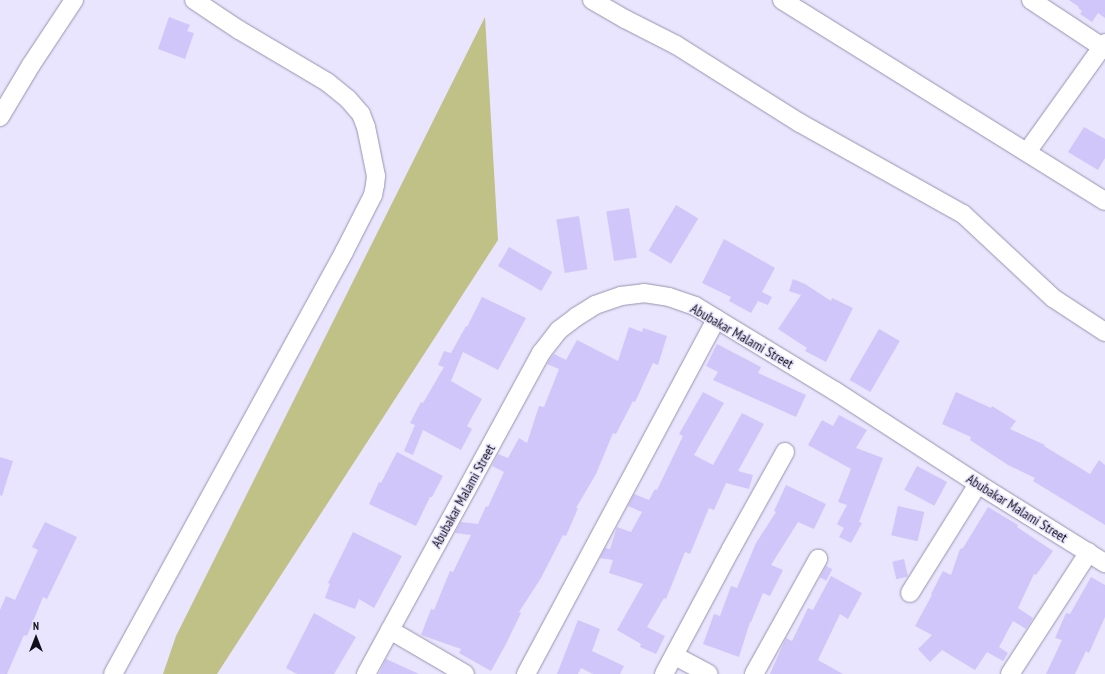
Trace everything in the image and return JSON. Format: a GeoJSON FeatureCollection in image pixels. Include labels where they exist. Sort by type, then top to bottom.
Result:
{"type":"FeatureCollection","features":[{"type":"Feature","properties":{"kind":"street"},"geometry":{"type":"LineString","coordinates":[[0,117],[31,65],[74,0]]}},
{"type":"Feature","properties":{"kind":"street"},"geometry":{"type":"LineString","coordinates":[[113,674],[344,252],[373,195],[375,185],[376,176],[366,127],[361,114],[348,99],[327,82],[239,30],[194,0]]}},
{"type":"Feature","properties":{"kind":"street"},"geometry":{"type":"LineString","coordinates":[[592,0],[676,45],[800,123],[963,214],[1053,298],[1105,332]]}},
{"type":"Feature","properties":{"kind":"street"},"geometry":{"type":"LineString","coordinates":[[782,0],[1105,201]]}},
{"type":"Feature","properties":{"kind":"street"},"geometry":{"type":"LineString","coordinates":[[1027,152],[1104,46],[1031,0]]}},
{"type":"Feature","properties":{"kind":"street","name":"Abubakar Malami Street"},"geometry":{"type":"LineString","coordinates":[[366,674],[541,353],[559,330],[576,316],[595,305],[621,296],[644,293],[669,297],[695,306],[835,391],[978,484],[1105,563]]}},
{"type":"Feature","properties":{"kind":"street"},"geometry":{"type":"LineString","coordinates":[[526,674],[716,319]]}},
{"type":"Feature","properties":{"kind":"street"},"geometry":{"type":"LineString","coordinates":[[664,674],[675,656],[731,548],[785,452]]}},
{"type":"Feature","properties":{"kind":"street"},"geometry":{"type":"LineString","coordinates":[[910,593],[978,484]]}},
{"type":"Feature","properties":{"kind":"street"},"geometry":{"type":"LineString","coordinates":[[1010,674],[1089,552]]}},
{"type":"Feature","properties":{"kind":"street"},"geometry":{"type":"LineString","coordinates":[[754,674],[818,559]]}},
{"type":"Feature","properties":{"kind":"street"},"geometry":{"type":"LineString","coordinates":[[390,630],[465,674]]}},
{"type":"Feature","properties":{"kind":"street"},"geometry":{"type":"LineString","coordinates":[[675,656],[708,674]]}},
{"type":"Feature","properties":{"kind":"green space"},"geometry":{"type":"Polygon","coordinates":[[[485,17],[498,240],[217,674],[163,674],[176,636],[485,17]]]}},
{"type":"Feature","properties":{"kind":"building"},"geometry":{"type":"Polygon","coordinates":[[[1069,0],[1105,0],[1105,18],[1098,13],[1092,22],[1080,14],[1082,11],[1078,8],[1079,7],[1069,0]]]}},
{"type":"Feature","properties":{"kind":"building"},"geometry":{"type":"Polygon","coordinates":[[[169,17],[190,25],[187,31],[194,33],[185,59],[158,49],[169,17]]]}},
{"type":"Feature","properties":{"kind":"building"},"geometry":{"type":"Polygon","coordinates":[[[1084,127],[1105,139],[1105,158],[1098,170],[1068,152],[1084,127]]]}},
{"type":"Feature","properties":{"kind":"building"},"geometry":{"type":"Polygon","coordinates":[[[676,205],[698,218],[671,264],[649,250],[676,205]]]}},
{"type":"Feature","properties":{"kind":"building"},"geometry":{"type":"Polygon","coordinates":[[[629,208],[637,257],[614,261],[606,212],[629,208]]]}},
{"type":"Feature","properties":{"kind":"building"},"geometry":{"type":"Polygon","coordinates":[[[579,216],[587,269],[565,273],[556,220],[579,216]]]}},
{"type":"Feature","properties":{"kind":"building"},"geometry":{"type":"Polygon","coordinates":[[[724,239],[775,268],[762,292],[772,297],[768,305],[758,301],[751,313],[729,301],[731,297],[702,283],[724,239]]]}},
{"type":"Feature","properties":{"kind":"building"},"geometry":{"type":"Polygon","coordinates":[[[509,247],[552,272],[541,291],[498,266],[509,247]]]}},
{"type":"Feature","properties":{"kind":"building"},"geometry":{"type":"Polygon","coordinates":[[[793,279],[805,284],[831,301],[832,298],[853,308],[826,362],[805,351],[807,348],[778,329],[801,295],[789,291],[793,279]]]}},
{"type":"Feature","properties":{"kind":"building"},"geometry":{"type":"Polygon","coordinates":[[[482,297],[526,318],[498,370],[463,352],[451,381],[482,399],[467,426],[472,429],[461,450],[423,430],[413,455],[404,451],[415,425],[410,423],[421,402],[423,403],[444,367],[438,365],[444,351],[451,353],[466,326],[467,327],[482,297]]]}},
{"type":"Feature","properties":{"kind":"building"},"geometry":{"type":"Polygon","coordinates":[[[629,327],[642,332],[643,328],[667,336],[658,365],[653,363],[635,402],[633,401],[616,434],[613,433],[596,474],[576,508],[578,508],[566,536],[563,535],[541,578],[519,612],[521,613],[491,671],[459,653],[461,649],[421,635],[431,609],[434,610],[450,571],[453,572],[471,535],[455,533],[461,522],[478,524],[486,506],[488,507],[504,472],[492,466],[498,454],[508,458],[519,438],[527,443],[539,406],[544,407],[559,369],[547,364],[550,359],[554,354],[566,360],[577,340],[618,361],[629,327]]]}},
{"type":"Feature","properties":{"kind":"building"},"geometry":{"type":"Polygon","coordinates":[[[879,329],[900,341],[870,392],[850,380],[879,329]]]}},
{"type":"Feature","properties":{"kind":"building"},"geometry":{"type":"Polygon","coordinates":[[[717,344],[761,367],[758,373],[806,395],[796,417],[713,380],[718,372],[706,366],[717,344]]]}},
{"type":"Feature","properties":{"kind":"building"},"geometry":{"type":"Polygon","coordinates":[[[703,392],[724,403],[694,455],[713,465],[742,413],[764,424],[738,471],[753,475],[749,489],[726,483],[714,510],[709,508],[690,554],[685,552],[666,599],[664,598],[647,627],[665,636],[656,654],[640,647],[641,644],[617,630],[643,584],[609,573],[613,560],[600,558],[605,548],[610,549],[617,527],[631,532],[642,512],[628,506],[634,494],[649,500],[655,489],[657,490],[683,436],[679,434],[703,392]]]}},
{"type":"Feature","properties":{"kind":"building"},"geometry":{"type":"Polygon","coordinates":[[[956,392],[991,408],[992,406],[1016,421],[1010,429],[1045,445],[1044,446],[1090,474],[1099,460],[1105,465],[1105,525],[1033,481],[1035,478],[1008,465],[970,440],[971,437],[942,424],[956,392]]]}},
{"type":"Feature","properties":{"kind":"building"},"geometry":{"type":"Polygon","coordinates":[[[839,415],[867,430],[856,448],[883,458],[859,522],[862,523],[851,543],[839,537],[844,528],[837,524],[847,505],[838,502],[851,469],[808,445],[822,420],[833,426],[839,415]]]}},
{"type":"Feature","properties":{"kind":"building"},"geometry":{"type":"Polygon","coordinates":[[[397,452],[443,476],[432,497],[430,497],[416,526],[369,504],[379,482],[381,483],[397,452]]]}},
{"type":"Feature","properties":{"kind":"building"},"geometry":{"type":"Polygon","coordinates":[[[0,457],[13,461],[2,496],[0,495],[0,457]]]}},
{"type":"Feature","properties":{"kind":"building"},"geometry":{"type":"Polygon","coordinates":[[[917,466],[947,482],[934,506],[904,490],[917,466]]]}},
{"type":"Feature","properties":{"kind":"building"},"geometry":{"type":"Polygon","coordinates":[[[786,485],[826,504],[814,529],[798,522],[771,565],[783,570],[770,596],[763,593],[750,622],[739,657],[703,644],[714,614],[720,616],[731,586],[737,588],[756,543],[776,512],[774,511],[786,485]]]}},
{"type":"Feature","properties":{"kind":"building"},"geometry":{"type":"Polygon","coordinates":[[[898,506],[924,512],[918,541],[891,535],[898,506]]]}},
{"type":"Feature","properties":{"kind":"building"},"geometry":{"type":"Polygon","coordinates":[[[988,507],[1018,525],[1017,527],[1053,551],[1036,575],[1034,574],[1018,608],[1033,618],[1026,629],[1013,621],[999,647],[1008,653],[1003,661],[987,652],[975,670],[942,650],[930,662],[918,649],[932,635],[915,626],[943,571],[951,575],[960,549],[963,548],[988,507]]]}},
{"type":"Feature","properties":{"kind":"building"},"geometry":{"type":"Polygon","coordinates":[[[45,522],[77,537],[47,599],[43,597],[27,636],[24,635],[7,674],[0,674],[0,610],[6,596],[15,600],[38,550],[32,547],[45,522]]]}},
{"type":"Feature","properties":{"kind":"building"},"geometry":{"type":"Polygon","coordinates":[[[353,532],[402,556],[374,608],[359,599],[355,609],[325,598],[330,584],[328,583],[353,532]]]}},
{"type":"Feature","properties":{"kind":"building"},"geometry":{"type":"Polygon","coordinates":[[[904,559],[908,577],[896,579],[892,562],[904,559]]]}},
{"type":"Feature","properties":{"kind":"building"},"geometry":{"type":"Polygon","coordinates":[[[826,566],[832,569],[826,581],[820,578],[826,566]]]}},
{"type":"Feature","properties":{"kind":"building"},"geometry":{"type":"Polygon","coordinates":[[[831,576],[862,593],[848,619],[840,614],[818,660],[843,674],[770,674],[786,638],[792,641],[808,608],[813,610],[831,576]]]}},
{"type":"Feature","properties":{"kind":"building"},"geometry":{"type":"Polygon","coordinates":[[[1091,577],[1105,585],[1105,617],[1089,653],[1086,651],[1075,674],[1046,674],[1062,640],[1055,638],[1066,613],[1070,614],[1091,577]]]}},
{"type":"Feature","properties":{"kind":"building"},"geometry":{"type":"Polygon","coordinates":[[[314,613],[356,637],[334,674],[297,674],[286,668],[314,613]]]}},
{"type":"Feature","properties":{"kind":"building"},"geometry":{"type":"Polygon","coordinates":[[[578,620],[600,629],[592,651],[624,666],[620,674],[593,674],[581,668],[578,674],[557,674],[578,620]]]}},
{"type":"Feature","properties":{"kind":"building"},"geometry":{"type":"Polygon","coordinates":[[[386,659],[419,674],[379,674],[386,659]]]}}]}
